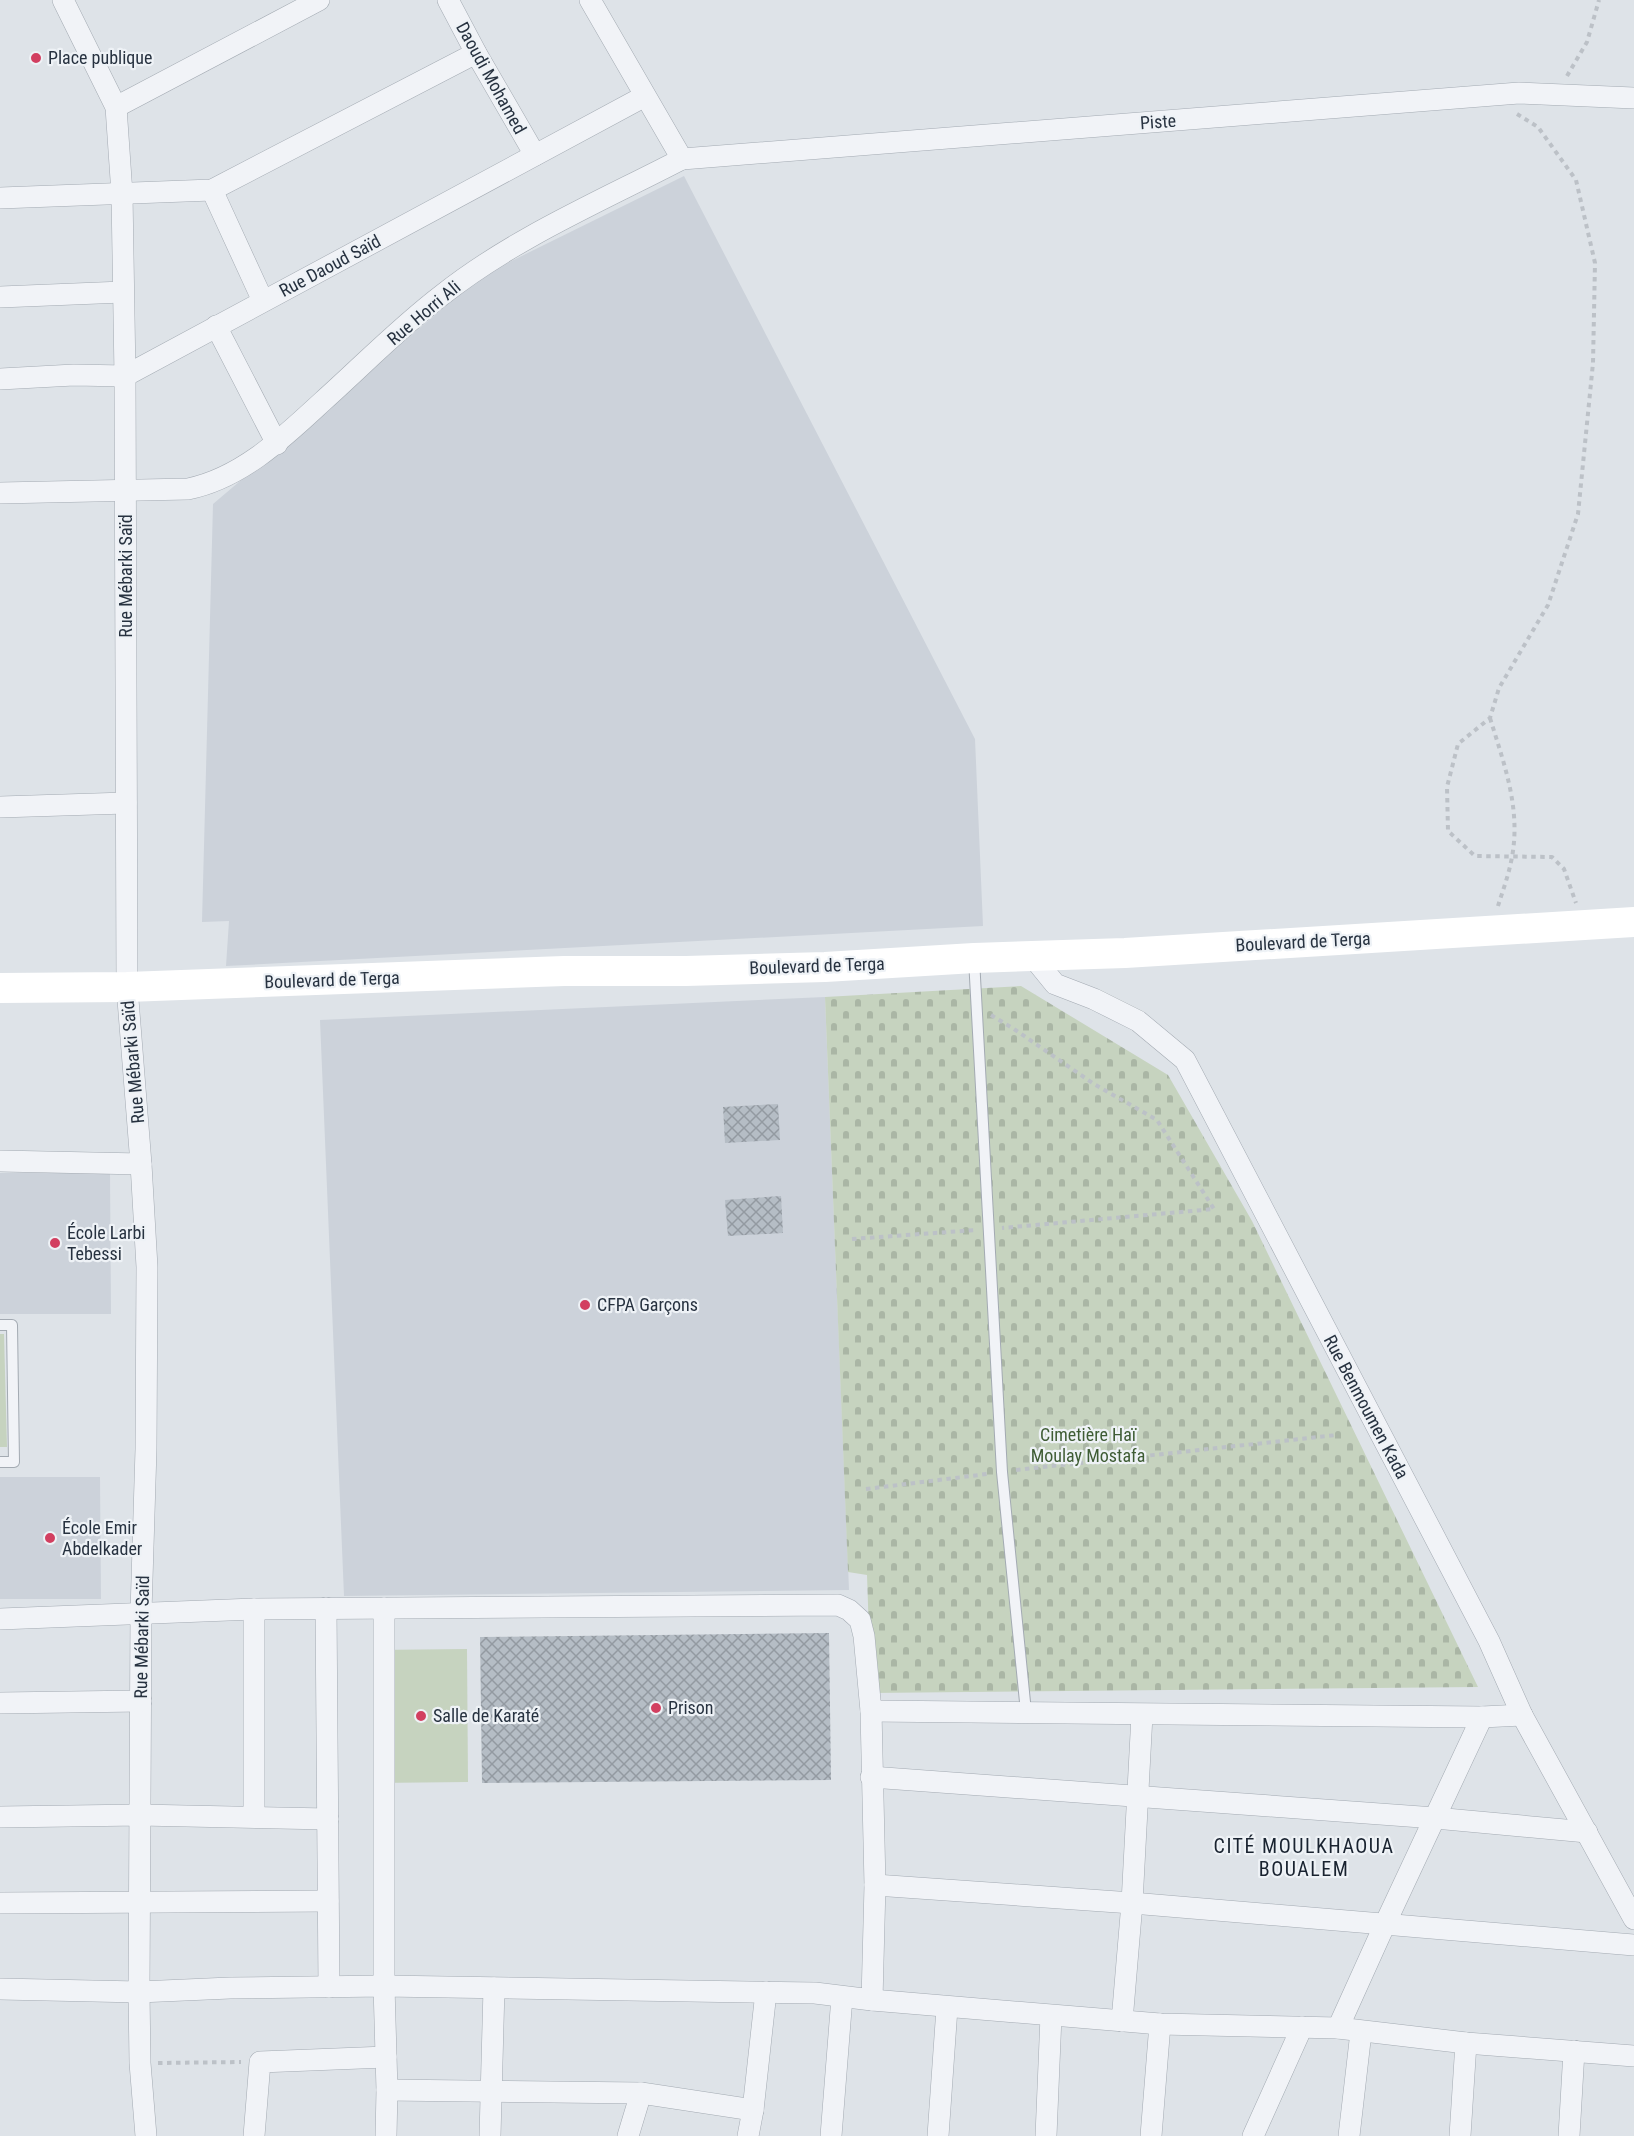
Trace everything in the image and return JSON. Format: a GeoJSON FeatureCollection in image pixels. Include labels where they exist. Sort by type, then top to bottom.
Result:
{"type":"FeatureCollection","features":[{"type":"Feature","properties":{"kind":"main road","name":"Boulevard de Terga"},"geometry":{"type":"LineString","coordinates":[[0,988],[127,987],[564,971],[825,968],[1634,922]]}},
{"type":"Feature","properties":{"kind":"street","name":"Rue Mébarki Saïd"},"geometry":{"type":"LineString","coordinates":[[63,0],[116,107],[122,194],[125,376],[127,987],[147,1267],[146,1449],[141,1612],[139,1992],[140,2063],[146,2136]]}},
{"type":"Feature","properties":{"kind":"street"},"geometry":{"type":"LineString","coordinates":[[116,107],[319,0]]}},
{"type":"Feature","properties":{"kind":"street","name":"Daoudi Mohamed"},"geometry":{"type":"LineString","coordinates":[[448,0],[535,155]]}},
{"type":"Feature","properties":{"kind":"street"},"geometry":{"type":"LineString","coordinates":[[590,0],[682,159]]}},
{"type":"Feature","properties":{"kind":"street"},"geometry":{"type":"LineString","coordinates":[[0,198],[212,190],[476,53]]}},
{"type":"Feature","properties":{"kind":"street","name":"Piste"},"geometry":{"type":"LineString","coordinates":[[682,159],[1520,93],[1634,98]]}},
{"type":"Feature","properties":{"kind":"street","name":"Rue Daoud Saïd"},"geometry":{"type":"LineString","coordinates":[[0,379],[74,375],[125,376],[645,96]]}},
{"type":"Feature","properties":{"kind":"street","name":"Rue Horri Ali"},"geometry":{"type":"LineString","coordinates":[[0,493],[188,489],[205,486],[223,478],[277,444],[440,296],[477,269],[521,243],[682,159]]}},
{"type":"Feature","properties":{"kind":"street"},"geometry":{"type":"LineString","coordinates":[[212,190],[263,301]]}},
{"type":"Feature","properties":{"kind":"street"},"geometry":{"type":"LineString","coordinates":[[0,297],[123,292]]}},
{"type":"Feature","properties":{"kind":"street"},"geometry":{"type":"LineString","coordinates":[[216,326],[277,444]]}},
{"type":"Feature","properties":{"kind":"street"},"geometry":{"type":"LineString","coordinates":[[0,807],[126,802]]}},
{"type":"Feature","properties":{"kind":"street","name":"Rue Benmoumen Kada"},"geometry":{"type":"LineString","coordinates":[[1033,957],[1055,984],[1094,999],[1138,1021],[1185,1060],[1489,1641],[1522,1715],[1634,1920]]}},
{"type":"Feature","properties":{"kind":"street"},"geometry":{"type":"LineString","coordinates":[[0,1161],[141,1164]]}},
{"type":"Feature","properties":{"kind":"street"},"geometry":{"type":"LineString","coordinates":[[0,1619],[254,1609],[838,1605],[849,1610],[860,1620],[864,1636],[871,1711],[875,1885],[872,2000]]}},
{"type":"Feature","properties":{"kind":"street"},"geometry":{"type":"LineString","coordinates":[[326,1608],[328,1987]]}},
{"type":"Feature","properties":{"kind":"street"},"geometry":{"type":"LineString","coordinates":[[384,1608],[386,2136]]}},
{"type":"Feature","properties":{"kind":"street"},"geometry":{"type":"LineString","coordinates":[[254,1609],[254,1817]]}},
{"type":"Feature","properties":{"kind":"street"},"geometry":{"type":"LineString","coordinates":[[0,1703],[141,1701]]}},
{"type":"Feature","properties":{"kind":"street"},"geometry":{"type":"LineString","coordinates":[[871,1711],[1142,1715],[1482,1717],[1522,1715]]}},
{"type":"Feature","properties":{"kind":"street"},"geometry":{"type":"LineString","coordinates":[[1122,2021],[1139,1796],[1142,1715]]}},
{"type":"Feature","properties":{"kind":"street"},"geometry":{"type":"LineString","coordinates":[[1338,2028],[1482,1717]]}},
{"type":"Feature","properties":{"kind":"street"},"geometry":{"type":"LineString","coordinates":[[871,1777],[1435,1818],[1587,1832]]}},
{"type":"Feature","properties":{"kind":"street"},"geometry":{"type":"LineString","coordinates":[[0,1817],[140,1815],[328,1819]]}},
{"type":"Feature","properties":{"kind":"street"},"geometry":{"type":"LineString","coordinates":[[875,1885],[1132,1903],[1634,1945]]}},
{"type":"Feature","properties":{"kind":"street"},"geometry":{"type":"LineString","coordinates":[[0,1903],[328,1901]]}},
{"type":"Feature","properties":{"kind":"street"},"geometry":{"type":"LineString","coordinates":[[0,1989],[139,1992],[384,1986],[815,1993],[947,2007],[1160,2024],[1338,2028],[1466,2043],[1634,2056]]}},
{"type":"Feature","properties":{"kind":"street"},"geometry":{"type":"LineString","coordinates":[[490,2136],[494,1988]]}},
{"type":"Feature","properties":{"kind":"street"},"geometry":{"type":"LineString","coordinates":[[748,2136],[766,1992]]}},
{"type":"Feature","properties":{"kind":"street"},"geometry":{"type":"LineString","coordinates":[[831,2136],[842,1997]]}},
{"type":"Feature","properties":{"kind":"street"},"geometry":{"type":"LineString","coordinates":[[938,2136],[947,2007]]}},
{"type":"Feature","properties":{"kind":"street"},"geometry":{"type":"LineString","coordinates":[[1046,2136],[1051,2016]]}},
{"type":"Feature","properties":{"kind":"street"},"geometry":{"type":"LineString","coordinates":[[1151,2136],[1160,2024]]}},
{"type":"Feature","properties":{"kind":"street"},"geometry":{"type":"LineString","coordinates":[[1253,2136],[1302,2027]]}},
{"type":"Feature","properties":{"kind":"street"},"geometry":{"type":"LineString","coordinates":[[1348,2136],[1361,2032]]}},
{"type":"Feature","properties":{"kind":"street"},"geometry":{"type":"LineString","coordinates":[[1460,2136],[1466,2043]]}},
{"type":"Feature","properties":{"kind":"street"},"geometry":{"type":"LineString","coordinates":[[1569,2136],[1574,2051]]}},
{"type":"Feature","properties":{"kind":"street"},"geometry":{"type":"LineString","coordinates":[[254,2136],[260,2062],[386,2057]]}},
{"type":"Feature","properties":{"kind":"street"},"geometry":{"type":"LineString","coordinates":[[387,2090],[641,2093],[753,2110]]}},
{"type":"Feature","properties":{"kind":"street"},"geometry":{"type":"LineString","coordinates":[[628,2136],[641,2093]]}},
{"type":"Feature","properties":{"kind":"lane"},"geometry":{"type":"LineString","coordinates":[[974,958],[1002,1472],[1026,1712]]}},
{"type":"Feature","properties":{"kind":"lane"},"geometry":{"type":"LineString","coordinates":[[0,1325],[12,1325],[14,1462],[0,1462]]}},
{"type":"Feature","properties":{"kind":"path"},"geometry":{"type":"LineString","coordinates":[[1555,95],[1587,42],[1599,0]]}},
{"type":"Feature","properties":{"kind":"path"},"geometry":{"type":"LineString","coordinates":[[1489,96],[1538,127],[1576,180],[1595,263],[1593,363],[1578,514],[1548,605],[1499,688],[1490,718],[1510,783],[1515,823],[1512,858],[1491,931]]}},
{"type":"Feature","properties":{"kind":"path"},"geometry":{"type":"LineString","coordinates":[[1490,718],[1458,744],[1447,787],[1448,831],[1475,856],[1552,858],[1564,869],[1582,926]]}},
{"type":"Feature","properties":{"kind":"path"},"geometry":{"type":"LineString","coordinates":[[852,1239],[1214,1209],[1156,1120],[1094,1084],[1014,1029],[976,1007]]}},
{"type":"Feature","properties":{"kind":"path"},"geometry":{"type":"LineString","coordinates":[[866,1490],[1002,1472],[1337,1435]]}},
{"type":"Feature","properties":{"kind":"path"},"geometry":{"type":"LineString","coordinates":[[140,2063],[260,2062]]}},
{"type":"Feature","properties":{"kind":"shaded area"},"geometry":{"type":"Polygon","coordinates":[[[684,176],[975,739],[983,926],[226,966],[229,921],[202,922],[213,504],[481,276],[684,176]]]}},
{"type":"Feature","properties":{"kind":"shaded area","name":"CFPA Garçons"},"geometry":{"type":"Polygon","coordinates":[[[825,997],[849,1590],[344,1596],[320,1020],[825,997]]]}},
{"type":"Feature","properties":{"kind":"shaded area","name":"École Larbi Tebessi"},"geometry":{"type":"Polygon","coordinates":[[[110,1172],[111,1314],[0,1314],[0,1173],[110,1172]]]}},
{"type":"Feature","properties":{"kind":"shaded area","name":"École Emir Abdelkader"},"geometry":{"type":"Polygon","coordinates":[[[0,1477],[100,1477],[101,1599],[0,1599],[0,1477]]]}},
{"type":"Feature","properties":{"kind":"green space","name":"Cimetière Haï Moulay Mostafa"},"geometry":{"type":"Polygon","coordinates":[[[1021,986],[1168,1075],[1252,1221],[1478,1687],[871,1693],[867,1575],[848,1572],[825,997],[1021,986]]]}},
{"type":"Feature","properties":{"kind":"green space"},"geometry":{"type":"Polygon","coordinates":[[[0,1334],[4,1334],[7,1447],[0,1447],[0,1334]]]}},
{"type":"Feature","properties":{"kind":"green space","name":"Salle de Karaté"},"geometry":{"type":"Polygon","coordinates":[[[467,1649],[468,1782],[375,1783],[374,1650],[467,1649]]]}},
{"type":"Feature","properties":{"kind":"building"},"geometry":{"type":"Polygon","coordinates":[[[778,1104],[780,1140],[725,1143],[723,1107],[778,1104]]]}},
{"type":"Feature","properties":{"kind":"building"},"geometry":{"type":"Polygon","coordinates":[[[781,1196],[783,1233],[728,1236],[725,1200],[781,1196]]]}},
{"type":"Feature","properties":{"kind":"building","name":"Prison"},"geometry":{"type":"Polygon","coordinates":[[[829,1633],[831,1780],[482,1783],[480,1637],[829,1633]]]}},
{"type":"Feature","properties":{"kind":"place","name":"Place publique"},"geometry":{"type":"Point","coordinates":[36,58]}},
{"type":"Feature","properties":{"kind":"place","name":"École Larbi Tebessi"},"geometry":{"type":"Point","coordinates":[55,1243]}},
{"type":"Feature","properties":{"kind":"place","name":"CFPA Garçons"},"geometry":{"type":"Point","coordinates":[585,1305]}},
{"type":"Feature","properties":{"kind":"place","name":"École Emir Abdelkader"},"geometry":{"type":"Point","coordinates":[50,1538]}},
{"type":"Feature","properties":{"kind":"place","name":"Prison"},"geometry":{"type":"Point","coordinates":[656,1708]}},
{"type":"Feature","properties":{"kind":"place","name":"Salle de Karaté"},"geometry":{"type":"Point","coordinates":[421,1716]}},
{"type":"Feature","properties":{"kind":"district","name":"CITÉ MOULKHAOUA BOUALEM"},"geometry":{"type":"Point","coordinates":[1304,1858]}}]}
